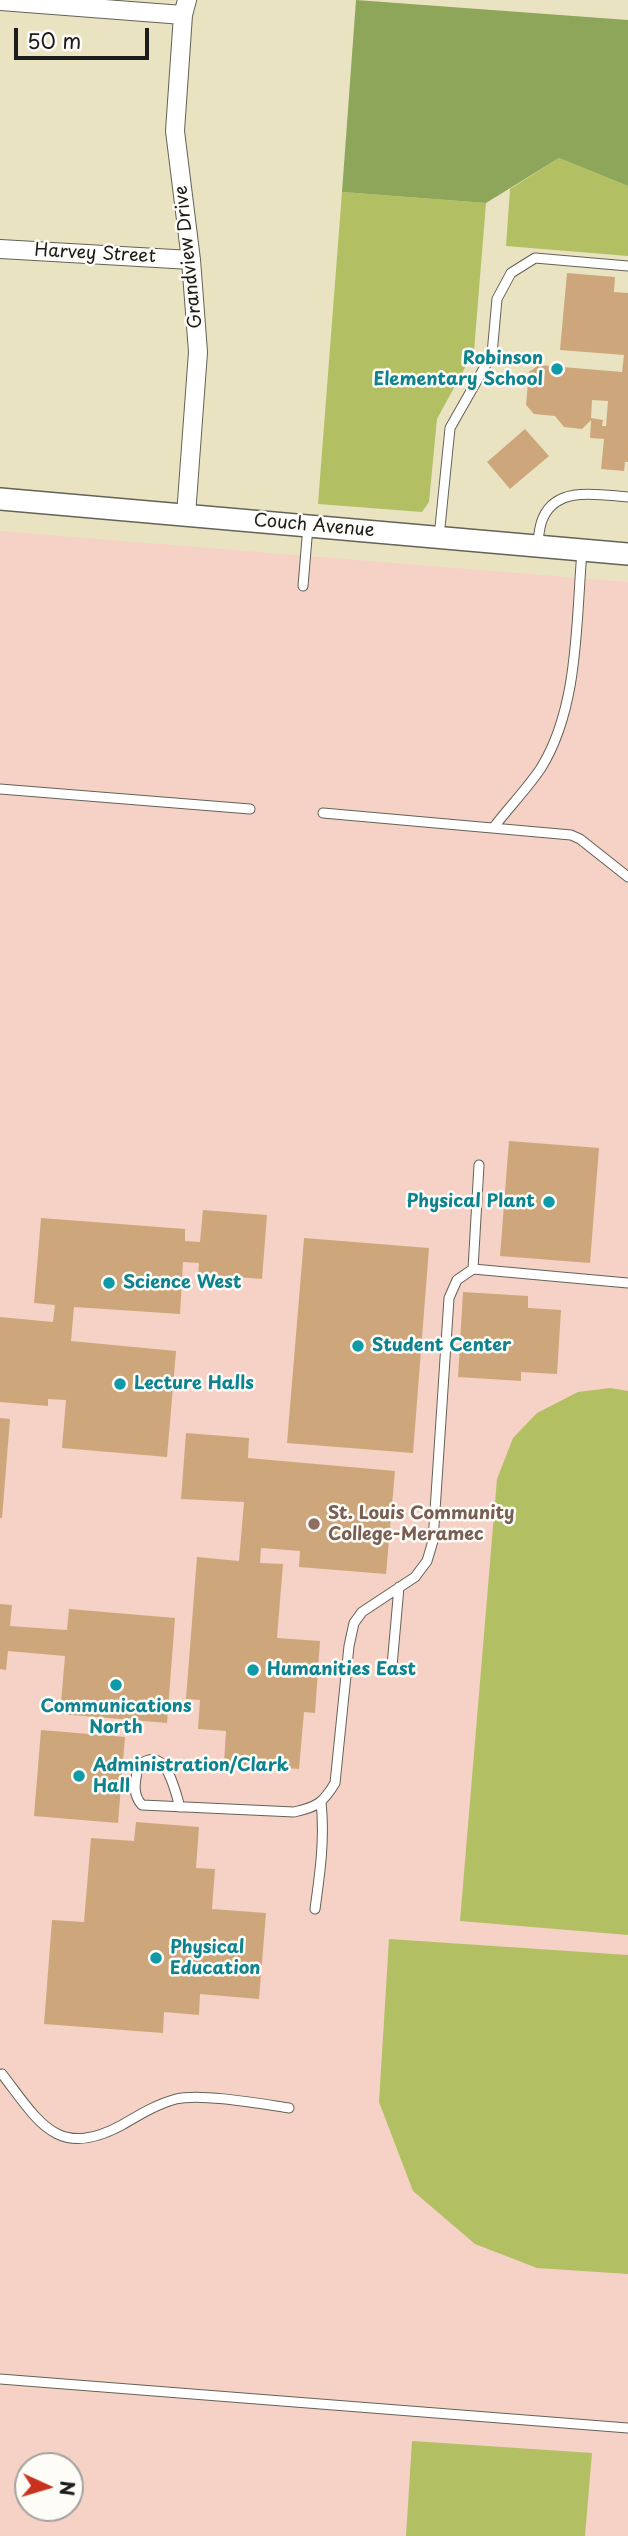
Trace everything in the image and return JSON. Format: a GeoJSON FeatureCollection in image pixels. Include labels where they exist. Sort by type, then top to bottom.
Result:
{"type":"FeatureCollection","features":[{"type":"Feature","properties":{"kind":"street"},"geometry":{"type":"LineString","coordinates":[[0,1],[185,8]]}},
{"type":"Feature","properties":{"kind":"street","name":"Grandview Drive"},"geometry":{"type":"LineString","coordinates":[[185,8],[175,131],[191,260],[198,352],[186,515]]}},
{"type":"Feature","properties":{"kind":"street","name":"Harvey Street"},"geometry":{"type":"LineString","coordinates":[[0,249],[191,260]]}},
{"type":"Feature","properties":{"kind":"street","name":"Couch Avenue"},"geometry":{"type":"LineString","coordinates":[[0,499],[628,554]]}},
{"type":"Feature","properties":{"kind":"lane"},"geometry":{"type":"LineString","coordinates":[[439,537],[450,428],[492,354],[498,299],[512,273],[535,258],[628,266]]}},
{"type":"Feature","properties":{"kind":"lane"},"geometry":{"type":"LineString","coordinates":[[537,546],[543,517],[555,503],[566,496],[584,493],[628,497]]}},
{"type":"Feature","properties":{"kind":"lane"},"geometry":{"type":"LineString","coordinates":[[303,586],[308,526]]}},
{"type":"Feature","properties":{"kind":"lane"},"geometry":{"type":"LineString","coordinates":[[494,827],[542,765],[566,706],[571,681],[582,550]]}},
{"type":"Feature","properties":{"kind":"lane"},"geometry":{"type":"LineString","coordinates":[[0,789],[250,808]]}},
{"type":"Feature","properties":{"kind":"lane"},"geometry":{"type":"LineString","coordinates":[[323,813],[570,835],[580,839],[628,877]]}},
{"type":"Feature","properties":{"kind":"lane"},"geometry":{"type":"LineString","coordinates":[[473,1269],[479,1166]]}},
{"type":"Feature","properties":{"kind":"lane"},"geometry":{"type":"LineString","coordinates":[[180,1807],[170,1774],[163,1763],[154,1759],[145,1760],[138,1766],[134,1790],[136,1799],[142,1805],[180,1807],[294,1812],[314,1808],[326,1798],[335,1783],[349,1646],[354,1623],[362,1612],[415,1577],[427,1561],[433,1541],[449,1298],[457,1280],[473,1269],[628,1283]]}},
{"type":"Feature","properties":{"kind":"lane"},"geometry":{"type":"LineString","coordinates":[[392,1665],[399,1587]]}},
{"type":"Feature","properties":{"kind":"lane"},"geometry":{"type":"LineString","coordinates":[[315,1909],[322,1858],[321,1802]]}},
{"type":"Feature","properties":{"kind":"lane"},"geometry":{"type":"LineString","coordinates":[[2,2074],[35,2117],[55,2134],[81,2139],[102,2135],[149,2110],[177,2099],[237,2101],[289,2108]]}},
{"type":"Feature","properties":{"kind":"lane"},"geometry":{"type":"LineString","coordinates":[[0,2379],[628,2428]]}},
{"type":"Feature","properties":{"kind":"shaded area","name":"St. Louis Community College-Meramec"},"geometry":{"type":"Polygon","coordinates":[[[0,531],[628,582],[628,2536],[0,2536],[0,531]]]}},
{"type":"Feature","properties":{"kind":"green space"},"geometry":{"type":"Polygon","coordinates":[[[356,0],[628,20],[628,186],[559,158],[486,203],[342,192],[356,0]]]}},
{"type":"Feature","properties":{"kind":"green space"},"geometry":{"type":"Polygon","coordinates":[[[559,158],[628,186],[628,256],[506,246],[510,189],[559,158]]]}},
{"type":"Feature","properties":{"kind":"green space"},"geometry":{"type":"Polygon","coordinates":[[[342,192],[486,203],[474,351],[437,419],[429,502],[422,512],[318,504],[342,192]]]}},
{"type":"Feature","properties":{"kind":"green space"},"geometry":{"type":"Polygon","coordinates":[[[610,1388],[628,1391],[628,1935],[460,1921],[497,1479],[513,1438],[537,1413],[578,1392],[610,1388]]]}},
{"type":"Feature","properties":{"kind":"green space"},"geometry":{"type":"Polygon","coordinates":[[[389,1939],[628,1955],[628,2274],[537,2268],[475,2244],[413,2191],[379,2102],[389,1939]]]}},
{"type":"Feature","properties":{"kind":"green space"},"geometry":{"type":"Polygon","coordinates":[[[412,2441],[592,2453],[585,2536],[406,2536],[412,2441]]]}},
{"type":"Feature","properties":{"kind":"building","name":"Robinson Elementary School"},"geometry":{"type":"Polygon","coordinates":[[[567,273],[615,277],[614,292],[628,293],[628,462],[625,462],[624,471],[601,469],[604,439],[590,438],[591,420],[582,429],[564,427],[555,416],[534,414],[526,405],[529,372],[539,365],[622,372],[624,355],[560,350],[567,273]],[[592,400],[591,418],[603,420],[602,426],[606,426],[608,401],[592,400]]]}},
{"type":"Feature","properties":{"kind":"building"},"geometry":{"type":"Polygon","coordinates":[[[525,429],[549,456],[510,489],[487,462],[525,429]]]}},
{"type":"Feature","properties":{"kind":"building","name":"Physical Plant"},"geometry":{"type":"Polygon","coordinates":[[[509,1141],[599,1148],[590,1263],[500,1256],[509,1141]]]}},
{"type":"Feature","properties":{"kind":"building"},"geometry":{"type":"Polygon","coordinates":[[[203,1210],[267,1215],[262,1279],[198,1274],[199,1263],[183,1262],[180,1314],[74,1307],[71,1341],[176,1351],[167,1457],[62,1448],[66,1400],[48,1399],[48,1406],[0,1402],[0,1317],[53,1322],[55,1305],[34,1303],[41,1218],[185,1229],[185,1241],[200,1242],[203,1210]]]}},
{"type":"Feature","properties":{"kind":"building","name":"Student Center"},"geometry":{"type":"Polygon","coordinates":[[[304,1238],[429,1248],[413,1453],[287,1443],[304,1238]]]}},
{"type":"Feature","properties":{"kind":"building"},"geometry":{"type":"Polygon","coordinates":[[[463,1292],[528,1296],[528,1308],[561,1310],[557,1374],[521,1372],[521,1381],[458,1377],[463,1292]]]}},
{"type":"Feature","properties":{"kind":"building"},"geometry":{"type":"Polygon","coordinates":[[[0,1418],[10,1419],[2,1518],[0,1518],[0,1418]]]}},
{"type":"Feature","properties":{"kind":"building"},"geometry":{"type":"Polygon","coordinates":[[[186,1433],[249,1438],[248,1458],[395,1471],[386,1574],[299,1567],[300,1551],[261,1548],[260,1563],[283,1564],[277,1638],[320,1641],[315,1713],[304,1712],[299,1769],[224,1763],[226,1731],[198,1729],[200,1700],[186,1699],[197,1557],[239,1561],[244,1502],[181,1499],[186,1433]]]}},
{"type":"Feature","properties":{"kind":"building","name":"Communications North"},"geometry":{"type":"Polygon","coordinates":[[[0,1604],[12,1605],[10,1626],[67,1630],[69,1609],[175,1618],[167,1723],[60,1714],[65,1656],[8,1651],[6,1670],[0,1669],[0,1604]]]}},
{"type":"Feature","properties":{"kind":"building","name":"Administration/Clark Hall"},"geometry":{"type":"Polygon","coordinates":[[[41,1730],[125,1737],[118,1823],[34,1816],[41,1730]]]}},
{"type":"Feature","properties":{"kind":"building","name":"Physical Education"},"geometry":{"type":"Polygon","coordinates":[[[136,1822],[199,1827],[196,1868],[215,1869],[212,1909],[266,1913],[259,1999],[200,1994],[199,2015],[164,2012],[163,2033],[44,2024],[52,1920],[84,1922],[91,1838],[134,1841],[136,1822]]]}},
{"type":"Feature","properties":{"kind":"place","name":"Robinson Elementary School"},"geometry":{"type":"Point","coordinates":[557,369]}},
{"type":"Feature","properties":{"kind":"place","name":"Physical Plant"},"geometry":{"type":"Point","coordinates":[549,1202]}},
{"type":"Feature","properties":{"kind":"place","name":"Science West"},"geometry":{"type":"Point","coordinates":[109,1283]}},
{"type":"Feature","properties":{"kind":"place","name":"Student Center"},"geometry":{"type":"Point","coordinates":[358,1346]}},
{"type":"Feature","properties":{"kind":"place","name":"Lecture Halls"},"geometry":{"type":"Point","coordinates":[120,1384]}},
{"type":"Feature","properties":{"kind":"place","name":"St. Louis Community College-Meramec"},"geometry":{"type":"Point","coordinates":[314,1524]}},
{"type":"Feature","properties":{"kind":"place","name":"Humanities East"},"geometry":{"type":"Point","coordinates":[253,1670]}},
{"type":"Feature","properties":{"kind":"place","name":"Communications North"},"geometry":{"type":"Point","coordinates":[116,1685]}},
{"type":"Feature","properties":{"kind":"place","name":"Administration/Clark Hall"},"geometry":{"type":"Point","coordinates":[79,1776]}},
{"type":"Feature","properties":{"kind":"place","name":"Physical Education"},"geometry":{"type":"Point","coordinates":[156,1958]}}]}
